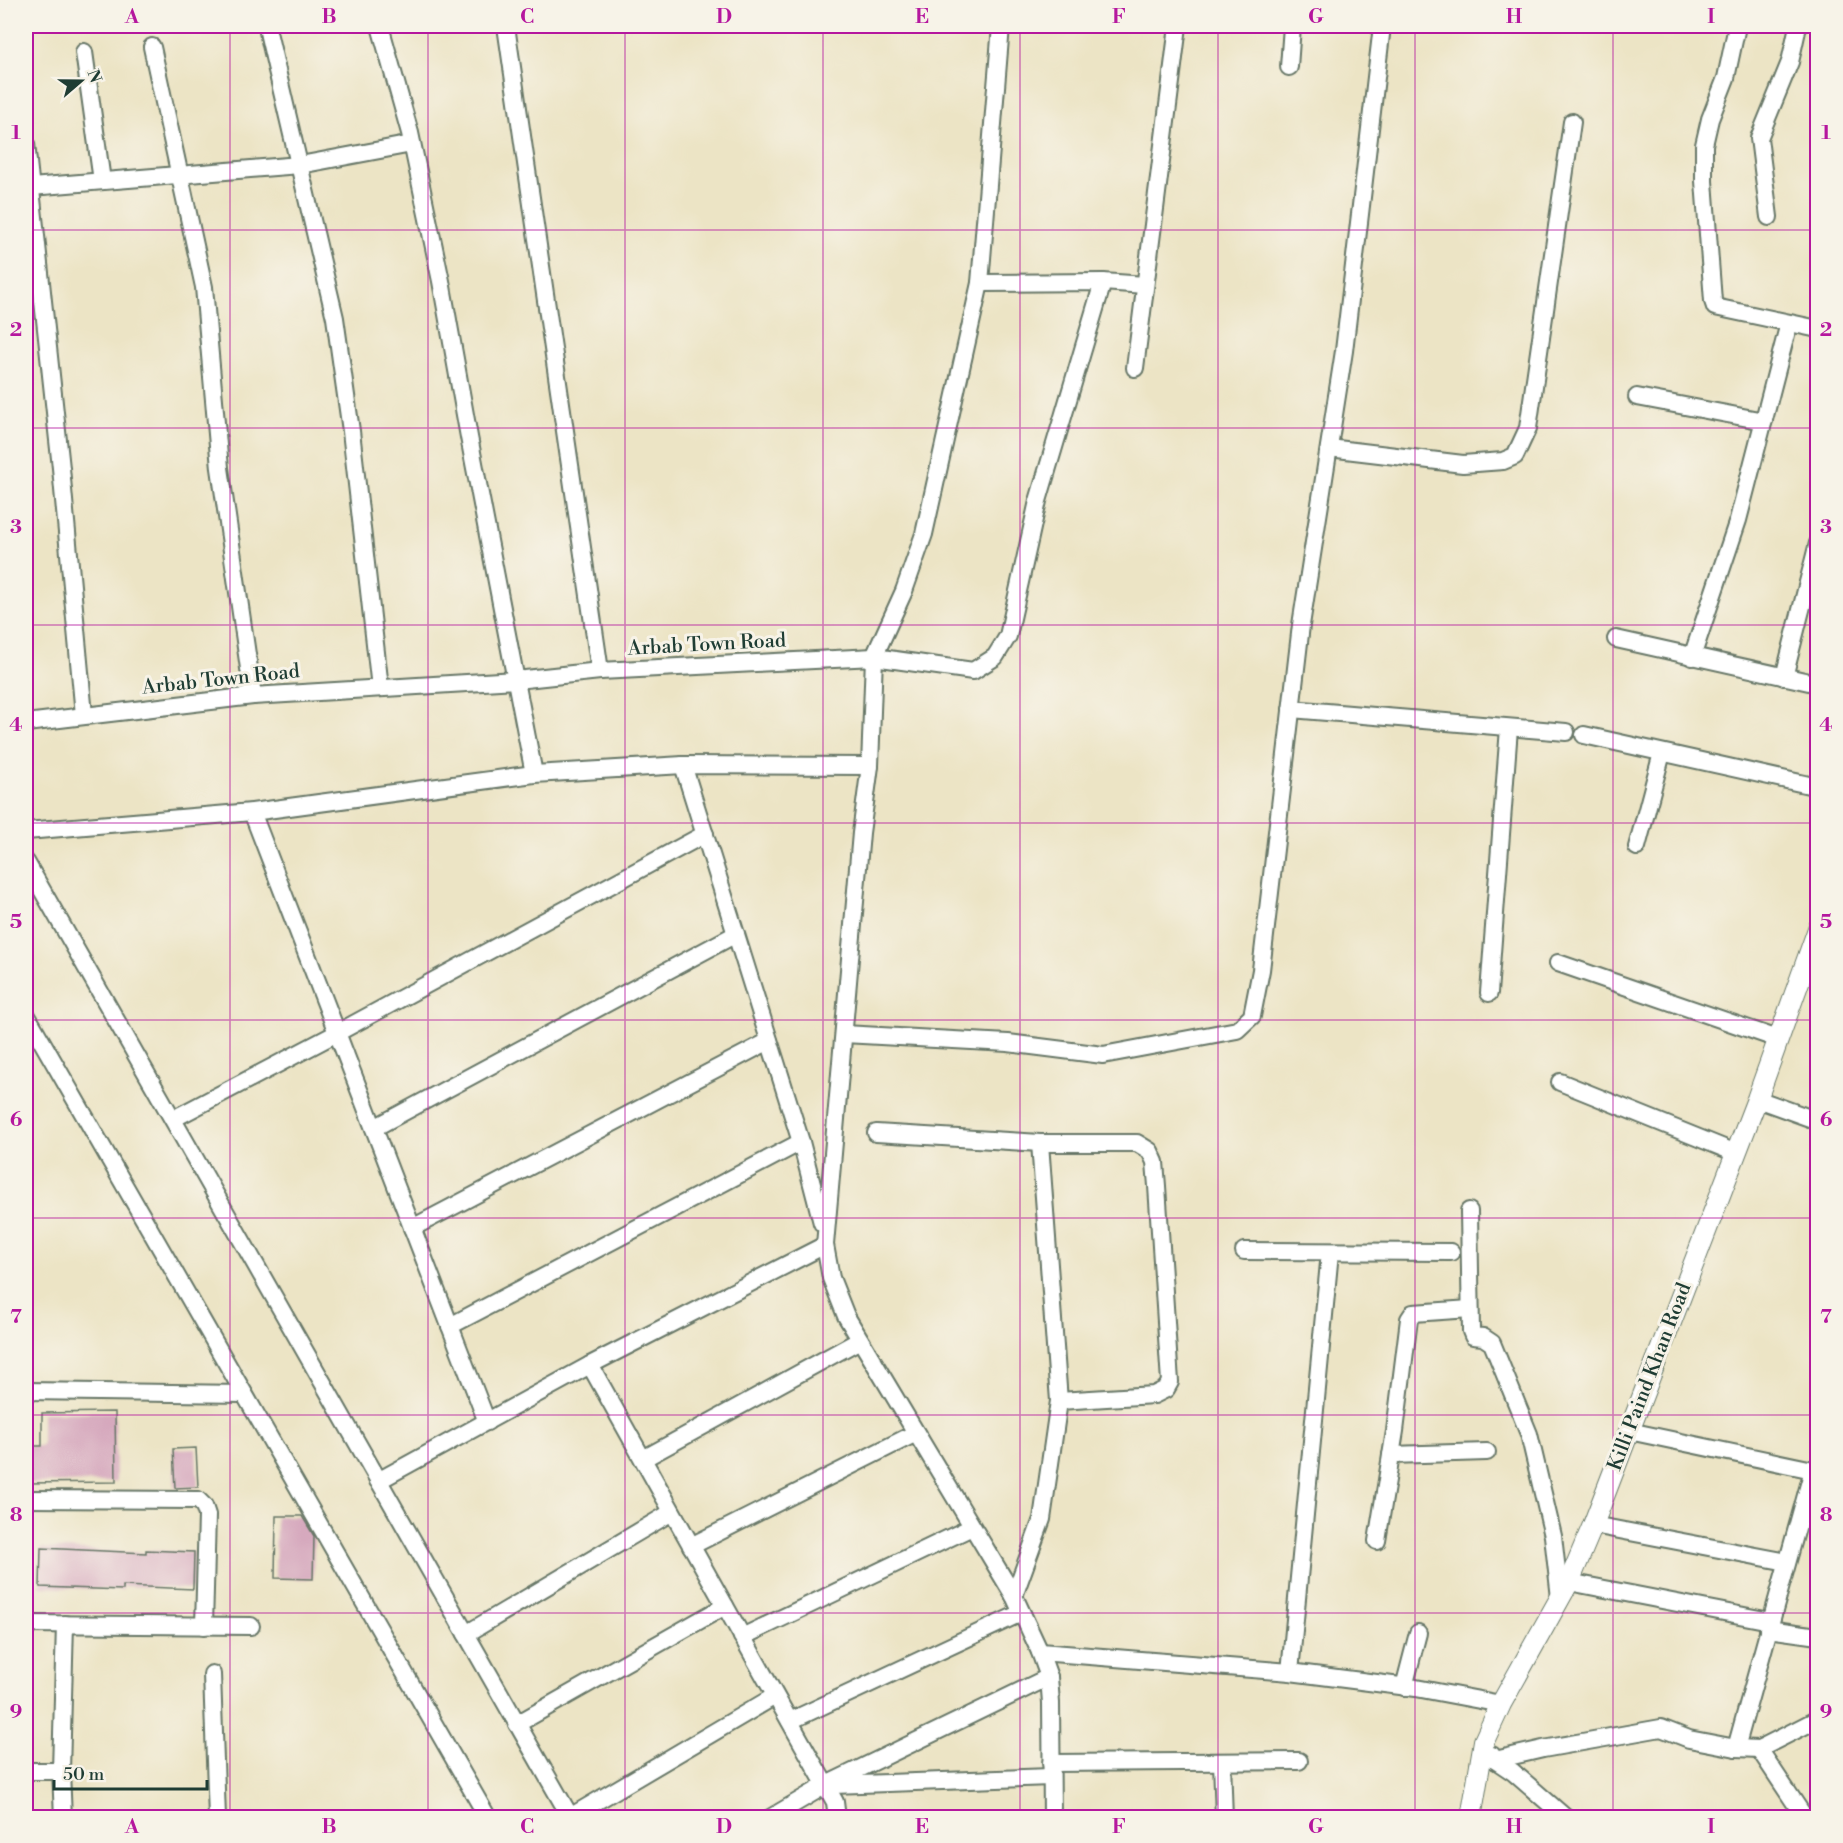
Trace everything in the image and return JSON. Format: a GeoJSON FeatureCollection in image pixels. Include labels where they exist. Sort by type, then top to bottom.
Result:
{"type":"FeatureCollection","features":[{"type":"Feature","properties":{"kind":"street"},"geometry":{"type":"LineString","coordinates":[[380,26],[412,144],[441,281],[534,774]]}},
{"type":"Feature","properties":{"kind":"street"},"geometry":{"type":"LineString","coordinates":[[507,26],[533,224],[561,395],[600,671]]}},
{"type":"Feature","properties":{"kind":"street"},"geometry":{"type":"LineString","coordinates":[[825,1240],[861,833],[870,766],[874,657],[904,591],[924,534],[980,283],[1000,26]]}},
{"type":"Feature","properties":{"kind":"street"},"geometry":{"type":"LineString","coordinates":[[1135,368],[1178,26]]}},
{"type":"Feature","properties":{"kind":"street"},"geometry":{"type":"LineString","coordinates":[[1289,67],[1292,26]]}},
{"type":"Feature","properties":{"kind":"street"},"geometry":{"type":"LineString","coordinates":[[844,1034],[1008,1042],[1103,1054],[1237,1030],[1252,1016],[1261,970],[1301,625],[1346,339],[1382,26]]}},
{"type":"Feature","properties":{"kind":"street"},"geometry":{"type":"LineString","coordinates":[[1737,26],[1726,78],[1710,119],[1704,145],[1704,181],[1713,301],[1715,307],[1818,329]]}},
{"type":"Feature","properties":{"kind":"street"},"geometry":{"type":"LineString","coordinates":[[1769,217],[1759,138],[1790,62],[1798,26]]}},
{"type":"Feature","properties":{"kind":"street"},"geometry":{"type":"LineString","coordinates":[[268,32],[335,318],[351,431],[380,688]]}},
{"type":"Feature","properties":{"kind":"street"},"geometry":{"type":"LineString","coordinates":[[152,47],[204,287],[220,468],[253,696]]}},
{"type":"Feature","properties":{"kind":"street"},"geometry":{"type":"LineString","coordinates":[[84,52],[102,181]]}},
{"type":"Feature","properties":{"kind":"street"},"geometry":{"type":"LineString","coordinates":[[1329,448],[1463,464],[1503,461],[1515,456],[1528,428],[1572,122]]}},
{"type":"Feature","properties":{"kind":"street"},"geometry":{"type":"LineString","coordinates":[[26,143],[61,468],[84,715]]}},
{"type":"Feature","properties":{"kind":"street"},"geometry":{"type":"LineString","coordinates":[[31,187],[300,165],[412,144]]}},
{"type":"Feature","properties":{"kind":"street"},"geometry":{"type":"LineString","coordinates":[[980,283],[1103,282],[1145,285]]}},
{"type":"Feature","properties":{"kind":"street","name":"Arbab Town Road"},"geometry":{"type":"LineString","coordinates":[[26,723],[253,696],[516,680],[600,671],[874,657],[973,671],[995,657],[1008,636],[1038,501],[1103,282]]}},
{"type":"Feature","properties":{"kind":"street"},"geometry":{"type":"LineString","coordinates":[[1692,657],[1738,520],[1789,323]]}},
{"type":"Feature","properties":{"kind":"street"},"geometry":{"type":"LineString","coordinates":[[1637,397],[1764,421]]}},
{"type":"Feature","properties":{"kind":"street"},"geometry":{"type":"LineString","coordinates":[[1784,677],[1818,543]]}},
{"type":"Feature","properties":{"kind":"street"},"geometry":{"type":"LineString","coordinates":[[1616,639],[1818,684]]}},
{"type":"Feature","properties":{"kind":"street"},"geometry":{"type":"LineString","coordinates":[[1291,710],[1566,732]]}},
{"type":"Feature","properties":{"kind":"street"},"geometry":{"type":"LineString","coordinates":[[1489,993],[1509,728]]}},
{"type":"Feature","properties":{"kind":"street"},"geometry":{"type":"LineString","coordinates":[[1584,735],[1818,787]]}},
{"type":"Feature","properties":{"kind":"street"},"geometry":{"type":"LineString","coordinates":[[1637,847],[1662,753]]}},
{"type":"Feature","properties":{"kind":"street"},"geometry":{"type":"LineString","coordinates":[[26,831],[252,812],[534,774],[683,765],[870,766]]}},
{"type":"Feature","properties":{"kind":"street"},"geometry":{"type":"LineString","coordinates":[[683,765],[801,1142],[825,1240],[831,1278],[846,1316],[1014,1596],[1049,1677],[1052,1703],[1052,1818]]}},
{"type":"Feature","properties":{"kind":"street"},"geometry":{"type":"LineString","coordinates":[[252,812],[487,1422]]}},
{"type":"Feature","properties":{"kind":"street"},"geometry":{"type":"LineString","coordinates":[[172,1119],[337,1033],[705,834]]}},
{"type":"Feature","properties":{"kind":"street"},"geometry":{"type":"LineString","coordinates":[[26,862],[571,1817],[775,1696]]}},
{"type":"Feature","properties":{"kind":"street","name":"Killi Paind Khan Road"},"geometry":{"type":"LineString","coordinates":[[1471,1818],[1484,1741],[1501,1704],[1564,1590],[1593,1525],[1757,1100],[1818,929]]}},
{"type":"Feature","properties":{"kind":"street"},"geometry":{"type":"LineString","coordinates":[[374,1128],[736,934]]}},
{"type":"Feature","properties":{"kind":"street"},"geometry":{"type":"LineString","coordinates":[[1558,963],[1778,1039]]}},
{"type":"Feature","properties":{"kind":"street"},"geometry":{"type":"LineString","coordinates":[[26,1014],[488,1818]]}},
{"type":"Feature","properties":{"kind":"street"},"geometry":{"type":"LineString","coordinates":[[412,1228],[769,1041]]}},
{"type":"Feature","properties":{"kind":"street"},"geometry":{"type":"LineString","coordinates":[[1560,1082],[1736,1153]]}},
{"type":"Feature","properties":{"kind":"street"},"geometry":{"type":"LineString","coordinates":[[1757,1100],[1818,1121]]}},
{"type":"Feature","properties":{"kind":"street"},"geometry":{"type":"LineString","coordinates":[[876,1133],[1040,1143],[1137,1143],[1150,1150],[1155,1162],[1170,1382],[1166,1389],[1154,1395],[1059,1401]]}},
{"type":"Feature","properties":{"kind":"street"},"geometry":{"type":"LineString","coordinates":[[450,1326],[801,1142]]}},
{"type":"Feature","properties":{"kind":"street"},"geometry":{"type":"LineString","coordinates":[[1014,1596],[1042,1518],[1059,1401],[1040,1143]]}},
{"type":"Feature","properties":{"kind":"street"},"geometry":{"type":"LineString","coordinates":[[1469,1211],[1471,1331],[1473,1336],[1483,1337],[1492,1343],[1529,1434],[1564,1590],[1769,1625],[1818,1636]]}},
{"type":"Feature","properties":{"kind":"street"},"geometry":{"type":"LineString","coordinates":[[378,1481],[825,1240]]}},
{"type":"Feature","properties":{"kind":"street"},"geometry":{"type":"LineString","coordinates":[[1244,1251],[1451,1252]]}},
{"type":"Feature","properties":{"kind":"street"},"geometry":{"type":"LineString","coordinates":[[1290,1672],[1330,1252]]}},
{"type":"Feature","properties":{"kind":"street"},"geometry":{"type":"LineString","coordinates":[[1377,1541],[1391,1455],[1408,1319],[1411,1314],[1470,1309]]}},
{"type":"Feature","properties":{"kind":"street"},"geometry":{"type":"LineString","coordinates":[[643,1459],[860,1340]]}},
{"type":"Feature","properties":{"kind":"street"},"geometry":{"type":"LineString","coordinates":[[590,1365],[826,1785],[835,1802],[837,1818]]}},
{"type":"Feature","properties":{"kind":"street"},"geometry":{"type":"LineString","coordinates":[[26,1391],[244,1394]]}},
{"type":"Feature","properties":{"kind":"street"},"geometry":{"type":"LineString","coordinates":[[1629,1431],[1815,1470],[1769,1625],[1736,1748]]}},
{"type":"Feature","properties":{"kind":"street"},"geometry":{"type":"LineString","coordinates":[[691,1546],[916,1433]]}},
{"type":"Feature","properties":{"kind":"street"},"geometry":{"type":"LineString","coordinates":[[1391,1455],[1487,1452]]}},
{"type":"Feature","properties":{"kind":"street"},"geometry":{"type":"LineString","coordinates":[[26,1499],[198,1500],[204,1506],[207,1515],[204,1626]]}},
{"type":"Feature","properties":{"kind":"street"},"geometry":{"type":"LineString","coordinates":[[466,1634],[672,1512]]}},
{"type":"Feature","properties":{"kind":"street"},"geometry":{"type":"LineString","coordinates":[[1593,1525],[1787,1562]]}},
{"type":"Feature","properties":{"kind":"street"},"geometry":{"type":"LineString","coordinates":[[742,1636],[972,1527]]}},
{"type":"Feature","properties":{"kind":"street"},"geometry":{"type":"LineString","coordinates":[[517,1724],[725,1606]]}},
{"type":"Feature","properties":{"kind":"street"},"geometry":{"type":"LineString","coordinates":[[790,1721],[1021,1613]]}},
{"type":"Feature","properties":{"kind":"street"},"geometry":{"type":"LineString","coordinates":[[26,1624],[251,1626]]}},
{"type":"Feature","properties":{"kind":"street"},"geometry":{"type":"LineString","coordinates":[[63,1818],[61,1771],[65,1624]]}},
{"type":"Feature","properties":{"kind":"street"},"geometry":{"type":"LineString","coordinates":[[1404,1687],[1418,1633]]}},
{"type":"Feature","properties":{"kind":"street"},"geometry":{"type":"LineString","coordinates":[[1040,1652],[1290,1672],[1404,1687],[1501,1704]]}},
{"type":"Feature","properties":{"kind":"street"},"geometry":{"type":"LineString","coordinates":[[212,1674],[217,1818]]}},
{"type":"Feature","properties":{"kind":"street"},"geometry":{"type":"LineString","coordinates":[[770,1818],[826,1785],[1049,1677]]}},
{"type":"Feature","properties":{"kind":"street"},"geometry":{"type":"LineString","coordinates":[[1495,1760],[1661,1728],[1689,1739],[1736,1748],[1759,1749],[1818,1719]]}},
{"type":"Feature","properties":{"kind":"street"},"geometry":{"type":"LineString","coordinates":[[1484,1741],[1495,1760],[1513,1772],[1566,1818]]}},
{"type":"Feature","properties":{"kind":"street"},"geometry":{"type":"LineString","coordinates":[[1759,1749],[1805,1818]]}},
{"type":"Feature","properties":{"kind":"street"},"geometry":{"type":"LineString","coordinates":[[826,1785],[1051,1770],[1299,1761]]}},
{"type":"Feature","properties":{"kind":"street"},"geometry":{"type":"LineString","coordinates":[[1222,1762],[1224,1818]]}},
{"type":"Feature","properties":{"kind":"street"},"geometry":{"type":"LineString","coordinates":[[26,1771],[61,1771]]}},
{"type":"Feature","properties":{"kind":"building"},"geometry":{"type":"Polygon","coordinates":[[[115,1412],[116,1482],[26,1483],[26,1446],[42,1446],[42,1413],[115,1412]]]}},
{"type":"Feature","properties":{"kind":"building"},"geometry":{"type":"Polygon","coordinates":[[[196,1448],[198,1487],[175,1488],[173,1449],[196,1448]]]}},
{"type":"Feature","properties":{"kind":"building"},"geometry":{"type":"Polygon","coordinates":[[[276,1516],[302,1516],[314,1536],[313,1579],[275,1578],[276,1516]]]}},
{"type":"Feature","properties":{"kind":"building"},"geometry":{"type":"Polygon","coordinates":[[[41,1548],[146,1553],[146,1550],[194,1552],[193,1589],[123,1586],[123,1590],[40,1587],[41,1548]]]}}]}
